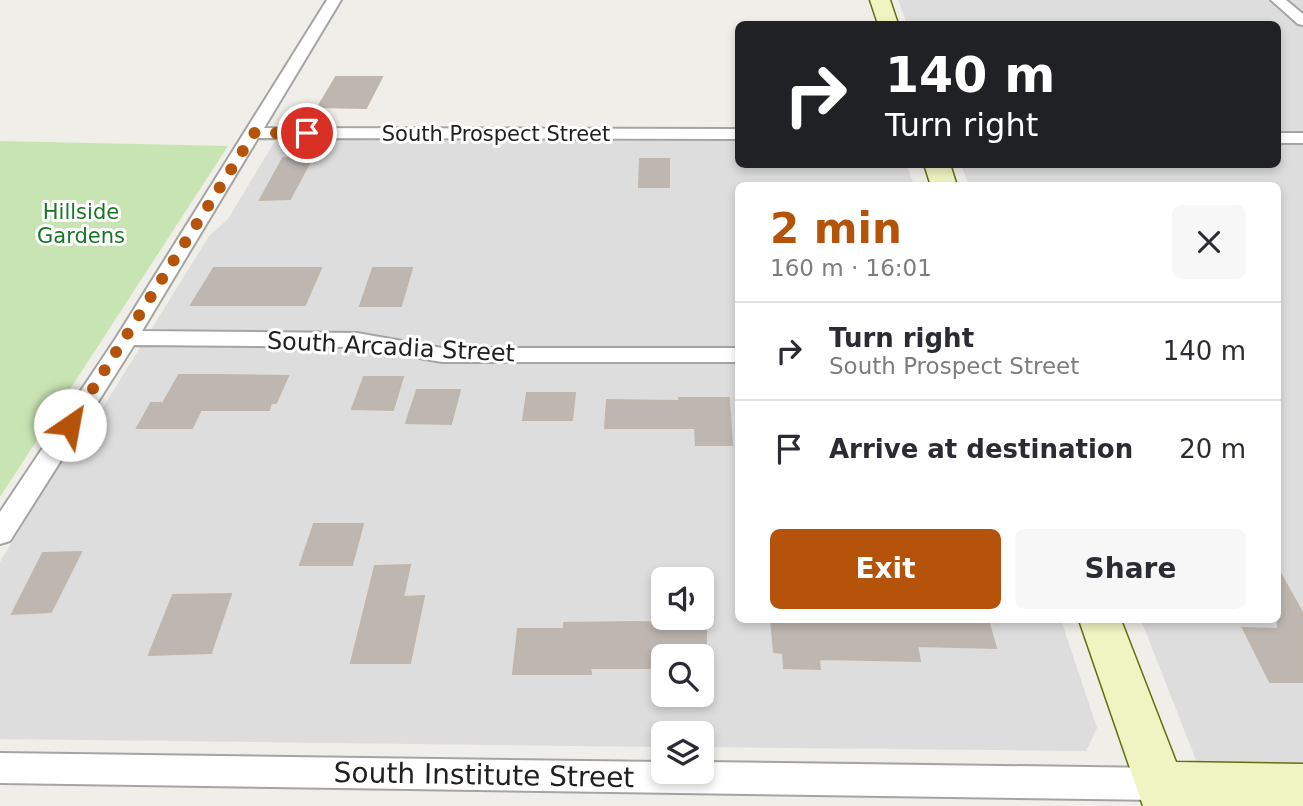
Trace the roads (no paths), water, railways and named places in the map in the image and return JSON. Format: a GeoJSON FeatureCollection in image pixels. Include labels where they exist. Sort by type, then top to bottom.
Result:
{"type":"FeatureCollection","features":[{"type":"Feature","properties":{"kind":"main road"},"geometry":{"type":"LineString","coordinates":[[880,0],[887,21]]}},
{"type":"Feature","properties":{"kind":"main road"},"geometry":{"type":"LineString","coordinates":[[1101,623],[1164,795]]}},
{"type":"Feature","properties":{"kind":"main road","name":"South Institute Street"},"geometry":{"type":"LineString","coordinates":[[1164,795],[1303,787]]}},
{"type":"Feature","properties":{"kind":"street"},"geometry":{"type":"LineString","coordinates":[[0,534],[127,338],[334,0]]}},
{"type":"Feature","properties":{"kind":"street"},"geometry":{"type":"LineString","coordinates":[[1278,0],[1303,21]]}},
{"type":"Feature","properties":{"kind":"street","name":"South Prospect Street"},"geometry":{"type":"LineString","coordinates":[[254,133],[735,134]]}},
{"type":"Feature","properties":{"kind":"street"},"geometry":{"type":"LineString","coordinates":[[1281,138],[1303,138]]}},
{"type":"Feature","properties":{"kind":"street","name":"South Arcadia Street"},"geometry":{"type":"LineString","coordinates":[[127,338],[357,340],[442,355],[735,355]]}},
{"type":"Feature","properties":{"kind":"street","name":"South Institute Street"},"geometry":{"type":"LineString","coordinates":[[0,768],[1164,795]]}},
{"type":"Feature","properties":{"kind":"park label","name":"Hillside Gardens"},"geometry":{"type":"Point","coordinates":[81,224]}}]}
